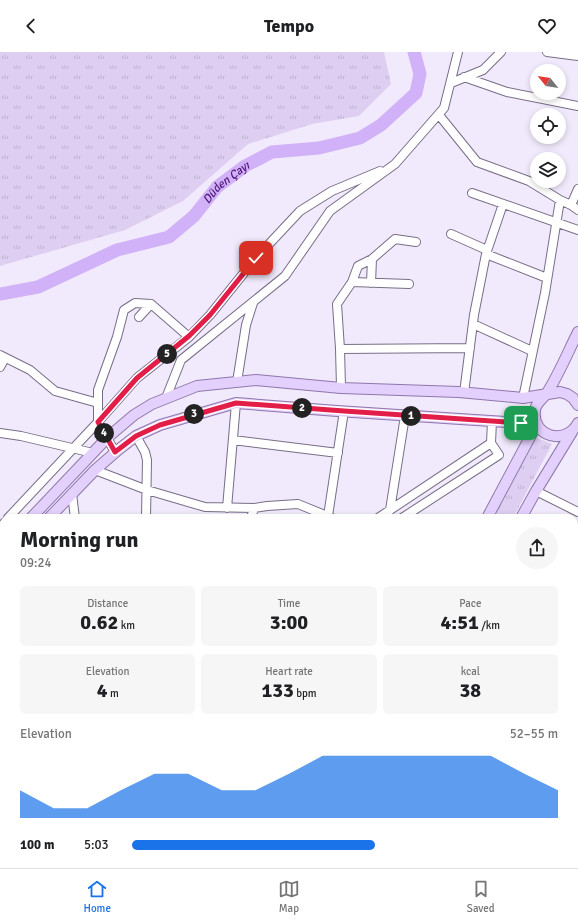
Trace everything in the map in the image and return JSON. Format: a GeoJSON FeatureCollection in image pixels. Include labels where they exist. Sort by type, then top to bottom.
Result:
{"type":"FeatureCollection","features":[{"type":"Feature","properties":{"kind":"main road"},"geometry":{"type":"LineString","coordinates":[[575,431],[566,435],[552,436],[546,434],[537,424],[535,411],[537,404],[546,394],[578,332]]}},
{"type":"Feature","properties":{"kind":"main road"},"geometry":{"type":"LineString","coordinates":[[35,514],[107,438],[134,415],[152,404],[197,386],[256,380],[341,387],[464,393],[523,398],[560,392],[573,398],[578,404]]}},
{"type":"Feature","properties":{"kind":"main road"},"geometry":{"type":"LineString","coordinates":[[53,514],[94,470],[136,436],[160,425],[236,403],[405,416],[537,424]]}},
{"type":"Feature","properties":{"kind":"main road"},"geometry":{"type":"LineString","coordinates":[[523,514],[536,491],[575,431],[578,423]]}},
{"type":"Feature","properties":{"kind":"main road"},"geometry":{"type":"LineString","coordinates":[[489,514],[537,424]]}},
{"type":"Feature","properties":{"kind":"street"},"geometry":{"type":"LineString","coordinates":[[166,398],[181,360],[285,276],[330,211],[395,164],[439,115],[444,108],[458,52]]}},
{"type":"Feature","properties":{"kind":"street"},"geometry":{"type":"LineString","coordinates":[[451,82],[483,70],[500,52]]}},
{"type":"Feature","properties":{"kind":"street"},"geometry":{"type":"LineString","coordinates":[[547,52],[578,56]]}},
{"type":"Feature","properties":{"kind":"street"},"geometry":{"type":"LineString","coordinates":[[464,77],[507,92],[578,106]]}},
{"type":"Feature","properties":{"kind":"street"},"geometry":{"type":"LineString","coordinates":[[439,115],[477,162],[529,181],[578,210]]}},
{"type":"Feature","properties":{"kind":"street"},"geometry":{"type":"LineString","coordinates":[[12,514],[137,378],[189,336],[210,315],[256,258],[300,211],[332,191],[395,164]]}},
{"type":"Feature","properties":{"kind":"street"},"geometry":{"type":"LineString","coordinates":[[571,205],[578,189]]}},
{"type":"Feature","properties":{"kind":"street"},"geometry":{"type":"LineString","coordinates":[[472,193],[578,230]]}},
{"type":"Feature","properties":{"kind":"street"},"geometry":{"type":"LineString","coordinates":[[523,398],[547,278],[560,200]]}},
{"type":"Feature","properties":{"kind":"street"},"geometry":{"type":"LineString","coordinates":[[464,393],[473,324],[486,252],[503,204]]}},
{"type":"Feature","properties":{"kind":"street"},"geometry":{"type":"LineString","coordinates":[[451,234],[486,252],[547,278]]}},
{"type":"Feature","properties":{"kind":"street"},"geometry":{"type":"LineString","coordinates":[[341,387],[337,304],[352,282],[358,266],[372,259],[395,239],[416,242]]}},
{"type":"Feature","properties":{"kind":"street"},"geometry":{"type":"LineString","coordinates":[[371,283],[372,259]]}},
{"type":"Feature","properties":{"kind":"street"},"geometry":{"type":"LineString","coordinates":[[352,282],[409,284]]}},
{"type":"Feature","properties":{"kind":"street"},"geometry":{"type":"LineString","coordinates":[[237,382],[246,325],[253,302]]}},
{"type":"Feature","properties":{"kind":"street"},"geometry":{"type":"LineString","coordinates":[[115,452],[98,422],[98,390],[117,338],[124,310],[135,303],[151,304],[189,336]]}},
{"type":"Feature","properties":{"kind":"street"},"geometry":{"type":"LineString","coordinates":[[139,317],[151,304]]}},
{"type":"Feature","properties":{"kind":"street"},"geometry":{"type":"LineString","coordinates":[[473,324],[532,351]]}},
{"type":"Feature","properties":{"kind":"street"},"geometry":{"type":"LineString","coordinates":[[340,349],[470,348]]}},
{"type":"Feature","properties":{"kind":"street"},"geometry":{"type":"LineString","coordinates":[[0,367],[2,356],[30,370],[55,391],[98,403]]}},
{"type":"Feature","properties":{"kind":"street"},"geometry":{"type":"LineString","coordinates":[[227,508],[236,403]]}},
{"type":"Feature","properties":{"kind":"street"},"geometry":{"type":"LineString","coordinates":[[330,514],[344,411]]}},
{"type":"Feature","properties":{"kind":"street"},"geometry":{"type":"LineString","coordinates":[[390,510],[405,416]]}},
{"type":"Feature","properties":{"kind":"street"},"geometry":{"type":"LineString","coordinates":[[410,514],[499,455],[491,443],[492,421]]}},
{"type":"Feature","properties":{"kind":"street"},"geometry":{"type":"LineString","coordinates":[[0,433],[21,436],[93,453]]}},
{"type":"Feature","properties":{"kind":"street"},"geometry":{"type":"LineString","coordinates":[[136,436],[146,452],[146,514]]}},
{"type":"Feature","properties":{"kind":"street"},"geometry":{"type":"LineString","coordinates":[[233,440],[338,453]]}},
{"type":"Feature","properties":{"kind":"street"},"geometry":{"type":"LineString","coordinates":[[384,514],[491,443]]}},
{"type":"Feature","properties":{"kind":"street"},"geometry":{"type":"LineString","coordinates":[[94,470],[146,490],[205,507],[254,508],[298,504],[323,514]]}},
{"type":"Feature","properties":{"kind":"street"},"geometry":{"type":"LineString","coordinates":[[536,491],[578,512]]}},
{"type":"Feature","properties":{"kind":"street"},"geometry":{"type":"LineString","coordinates":[[72,494],[74,514]]}},
{"type":"Feature","properties":{"kind":"street"},"geometry":{"type":"LineString","coordinates":[[252,514],[254,508]]}},
{"type":"Feature","properties":{"kind":"green space"},"geometry":{"type":"Polygon","coordinates":[[[0,52],[384,52],[391,84],[359,116],[312,124],[248,144],[183,201],[125,230],[0,266],[0,52]]]}},
{"type":"Feature","properties":{"kind":"green space"},"geometry":{"type":"Polygon","coordinates":[[[535,437],[552,444],[515,514],[495,514],[535,437]]]}},
{"type":"Feature","properties":{"kind":"waterway","name":"Düden Çayı"},"geometry":{"type":"LineString","coordinates":[[0,294],[38,287],[117,250],[169,237],[194,216],[217,187],[245,166],[272,152],[319,148],[360,138],[381,125],[416,93],[420,74],[414,52]]}},
{"type":"Feature","properties":{"kind":"route"},"geometry":{"type":"LineString","coordinates":[[256,258],[210,315],[189,336],[137,378],[98,422],[115,452],[136,436],[160,425],[236,403],[521,423]]}}]}
